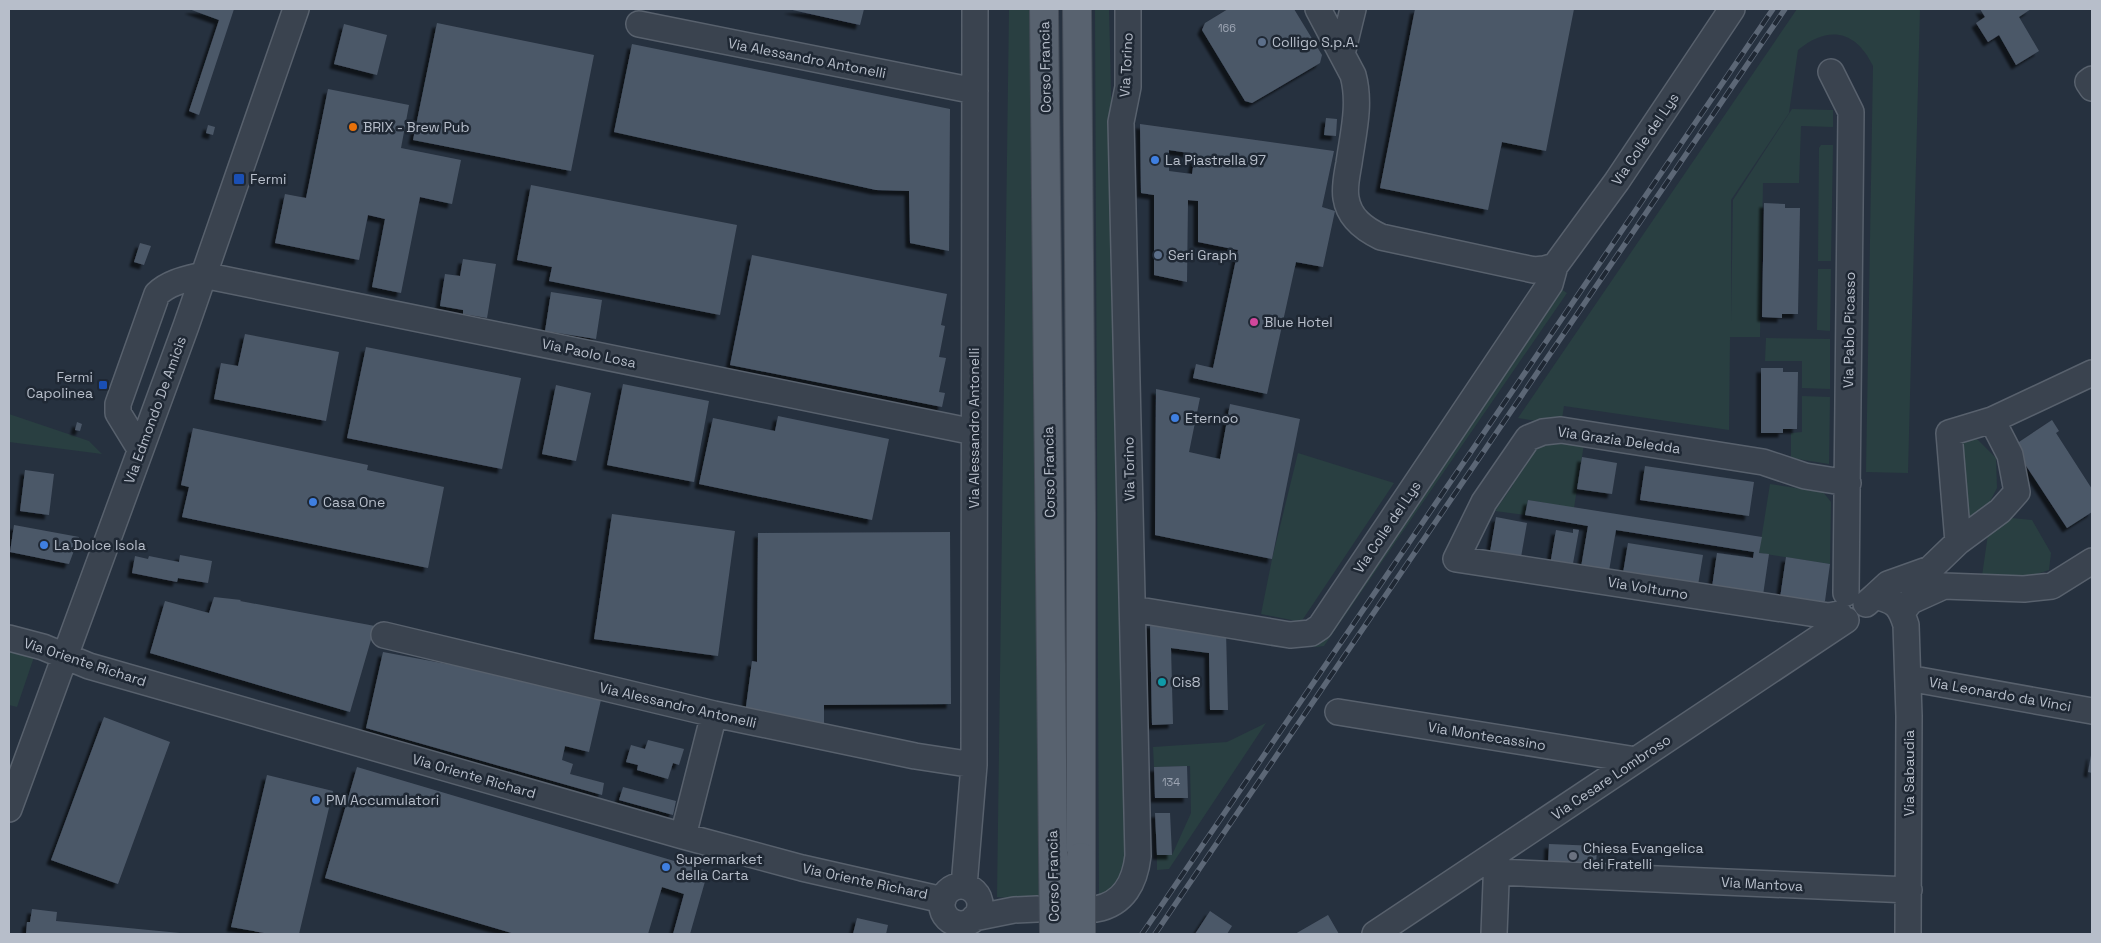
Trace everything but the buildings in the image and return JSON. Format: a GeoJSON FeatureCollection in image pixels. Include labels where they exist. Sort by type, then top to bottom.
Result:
{"type":"FeatureCollection","features":[{"type":"Feature","properties":{"kind":"main road","name":"Corso Francia"},"geometry":{"type":"LineString","coordinates":[[1044,9],[1054,934]]}},
{"type":"Feature","properties":{"kind":"main road","name":"Corso Francia"},"geometry":{"type":"LineString","coordinates":[[1077,9],[1081,502],[1081,934]]}},
{"type":"Feature","properties":{"kind":"street","name":"Via Edmondo De Amicis"},"geometry":{"type":"LineString","coordinates":[[9,809],[203,275],[296,9]]}},
{"type":"Feature","properties":{"kind":"street","name":"Via Alessandro Antonelli"},"geometry":{"type":"LineString","coordinates":[[964,886],[974,765],[975,9]]}},
{"type":"Feature","properties":{"kind":"street","name":"Via Torino"},"geometry":{"type":"LineString","coordinates":[[1096,909],[1109,905],[1126,893],[1132,884],[1138,856],[1121,122],[1128,87],[1128,9]]}},
{"type":"Feature","properties":{"kind":"street"},"geometry":{"type":"LineString","coordinates":[[1318,9],[1356,85],[1357,104],[1346,184],[1348,205],[1358,223],[1369,232],[1381,237],[1534,270],[1555,266]]}},
{"type":"Feature","properties":{"kind":"street"},"geometry":{"type":"LineString","coordinates":[[1342,54],[1353,9]]}},
{"type":"Feature","properties":{"kind":"street","name":"Via Colle del Lys"},"geometry":{"type":"LineString","coordinates":[[1133,609],[1290,635],[1311,633],[1320,627],[1550,284],[1555,266],[1617,180],[1729,9]]}},
{"type":"Feature","properties":{"kind":"street","name":"Via Alessandro Antonelli"},"geometry":{"type":"LineString","coordinates":[[640,24],[975,91]]}},
{"type":"Feature","properties":{"kind":"street","name":"Via Pablo Picasso"},"geometry":{"type":"LineString","coordinates":[[1831,72],[1851,112],[1848,483],[1855,605]]}},
{"type":"Feature","properties":{"kind":"street"},"geometry":{"type":"LineString","coordinates":[[2092,79],[2088,82],[2092,88]]}},
{"type":"Feature","properties":{"kind":"street","name":"Via Paolo Losa"},"geometry":{"type":"LineString","coordinates":[[203,275],[974,432]]}},
{"type":"Feature","properties":{"kind":"street"},"geometry":{"type":"LineString","coordinates":[[140,449],[118,413],[118,404],[157,294],[169,285],[203,275]]}},
{"type":"Feature","properties":{"kind":"street"},"geometry":{"type":"LineString","coordinates":[[1958,542],[1949,433],[1992,420],[2092,374]]}},
{"type":"Feature","properties":{"kind":"street","name":"Via Cesare Lombroso"},"geometry":{"type":"LineString","coordinates":[[1376,934],[1496,863],[1636,760],[1855,605],[1888,584],[1930,569],[1958,542],[2000,511],[2017,492],[2010,455],[1992,420]]}},
{"type":"Feature","properties":{"kind":"street","name":"Via Grazia Deledda"},"geometry":{"type":"LineString","coordinates":[[1456,559],[1489,494],[1528,438],[1544,432],[1561,430],[1728,456],[1763,462],[1805,476],[1848,483]]}},
{"type":"Feature","properties":{"kind":"street","name":"Via Volturno"},"geometry":{"type":"LineString","coordinates":[[1456,559],[1829,616],[1855,605]]}},
{"type":"Feature","properties":{"kind":"street"},"geometry":{"type":"LineString","coordinates":[[1855,605],[1895,602],[1902,612],[1911,601],[1944,586],[2024,589],[2052,586],[2092,561]]}},
{"type":"Feature","properties":{"kind":"street","name":"Via Sabaudia"},"geometry":{"type":"LineString","coordinates":[[1902,612],[1906,625],[1908,678],[1908,934]]}},
{"type":"Feature","properties":{"kind":"street","name":"Via Alessandro Antonelli"},"geometry":{"type":"LineString","coordinates":[[384,635],[714,714],[915,756],[974,765]]}},
{"type":"Feature","properties":{"kind":"street","name":"Via Oriente Richard"},"geometry":{"type":"LineString","coordinates":[[9,638],[65,655],[99,669],[683,836],[944,906]]}},
{"type":"Feature","properties":{"kind":"street","name":"Via Leonardo da Vinci"},"geometry":{"type":"LineString","coordinates":[[1908,678],[2092,711]]}},
{"type":"Feature","properties":{"kind":"street","name":"Via Montecassino"},"geometry":{"type":"LineString","coordinates":[[1338,712],[1636,760]]}},
{"type":"Feature","properties":{"kind":"street"},"geometry":{"type":"LineString","coordinates":[[683,836],[714,714]]}},
{"type":"Feature","properties":{"kind":"street"},"geometry":{"type":"LineString","coordinates":[[1494,934],[1496,863]]}},
{"type":"Feature","properties":{"kind":"street","name":"Via Mantova"},"geometry":{"type":"LineString","coordinates":[[1496,863],[1909,890]]}},
{"type":"Feature","properties":{"kind":"street"},"geometry":{"type":"LineString","coordinates":[[934,934],[949,890],[954,887],[964,886],[975,891],[978,896],[980,909],[967,925]]}},
{"type":"Feature","properties":{"kind":"street"},"geometry":{"type":"LineString","coordinates":[[944,906],[951,920],[967,925],[1014,910],[1036,909]]}},
{"type":"Feature","properties":{"kind":"green space"},"geometry":{"type":"Polygon","coordinates":[[[1009,9],[1031,9],[1039,901],[997,897],[1009,9]]]}},
{"type":"Feature","properties":{"kind":"green space"},"geometry":{"type":"Polygon","coordinates":[[[1095,9],[1109,9],[1130,876],[1099,900],[1095,9]]]}},
{"type":"Feature","properties":{"kind":"green space"},"geometry":{"type":"Polygon","coordinates":[[[1797,9],[1920,9],[1908,473],[1866,472],[1873,66],[1858,45],[1840,35],[1820,37],[1798,50],[1789,113],[1731,200],[1731,322],[1733,200],[1792,109],[1833,110],[1833,127],[1801,126],[1799,183],[1763,183],[1760,337],[1730,337],[1729,430],[1564,406],[1561,425],[1518,418],[1797,9]]]}},
{"type":"Feature","properties":{"kind":"green space"},"geometry":{"type":"Polygon","coordinates":[[[1821,145],[1833,145],[1831,261],[1818,261],[1819,148],[1821,145]]]}},
{"type":"Feature","properties":{"kind":"green space"},"geometry":{"type":"Polygon","coordinates":[[[1818,269],[1831,269],[1830,331],[1817,330],[1818,269]]]}},
{"type":"Feature","properties":{"kind":"green space"},"geometry":{"type":"Polygon","coordinates":[[[1561,289],[1567,293],[1324,646],[1316,647],[1290,641],[1304,641],[1561,289]]]}},
{"type":"Feature","properties":{"kind":"green space"},"geometry":{"type":"Polygon","coordinates":[[[1766,338],[1830,339],[1830,389],[1802,388],[1802,361],[1765,361],[1766,338]]]}},
{"type":"Feature","properties":{"kind":"green space"},"geometry":{"type":"Polygon","coordinates":[[[1802,396],[1830,397],[1829,464],[1791,458],[1791,433],[1802,432],[1802,396]]]}},
{"type":"Feature","properties":{"kind":"green space"},"geometry":{"type":"Polygon","coordinates":[[[9,414],[89,441],[102,454],[9,442],[9,414]]]}},
{"type":"Feature","properties":{"kind":"green space"},"geometry":{"type":"Polygon","coordinates":[[[1545,439],[1584,444],[1574,508],[1528,500],[1525,515],[1495,511],[1513,485],[1507,480],[1531,444],[1545,439]]]}},
{"type":"Feature","properties":{"kind":"green space"},"geometry":{"type":"Polygon","coordinates":[[[1977,439],[1996,458],[1997,488],[1983,515],[1966,525],[1958,441],[1977,439]]]}},
{"type":"Feature","properties":{"kind":"green space"},"geometry":{"type":"Polygon","coordinates":[[[1298,453],[1394,483],[1301,622],[1261,614],[1272,559],[1298,453]]]}},
{"type":"Feature","properties":{"kind":"green space"},"geometry":{"type":"Polygon","coordinates":[[[1770,484],[1823,492],[1831,502],[1830,564],[1759,553],[1770,484]]]}},
{"type":"Feature","properties":{"kind":"green space"},"geometry":{"type":"Polygon","coordinates":[[[2012,518],[2032,520],[2051,553],[2049,570],[2028,577],[1982,576],[1988,534],[1991,529],[2012,518]]]}},
{"type":"Feature","properties":{"kind":"green space"},"geometry":{"type":"Polygon","coordinates":[[[9,651],[34,657],[17,707],[9,705],[9,651]]]}},
{"type":"Feature","properties":{"kind":"green space"},"geometry":{"type":"Polygon","coordinates":[[[1266,723],[1169,869],[1157,870],[1157,855],[1172,855],[1191,813],[1190,766],[1154,767],[1153,747],[1227,742],[1266,723]]]}},
{"type":"Feature","properties":{"kind":"railway"},"geometry":{"type":"LineString","coordinates":[[1142,934],[1773,9]]}},
{"type":"Feature","properties":{"kind":"railway"},"geometry":{"type":"LineString","coordinates":[[1155,934],[1785,9]]}},
{"type":"Feature","properties":{"kind":"place","name":"Colligo S.p.A."},"geometry":{"type":"Point","coordinates":[1262,42]}},
{"type":"Feature","properties":{"kind":"place","name":"BRIX - Brew Pub"},"geometry":{"type":"Point","coordinates":[353,127]}},
{"type":"Feature","properties":{"kind":"place","name":"La Piastrella 97"},"geometry":{"type":"Point","coordinates":[1155,160]}},
{"type":"Feature","properties":{"kind":"place","name":"Fermi"},"geometry":{"type":"Point","coordinates":[239,179]}},
{"type":"Feature","properties":{"kind":"place","name":"Seri Graph"},"geometry":{"type":"Point","coordinates":[1158,255]}},
{"type":"Feature","properties":{"kind":"place","name":"Blue Hotel"},"geometry":{"type":"Point","coordinates":[1254,322]}},
{"type":"Feature","properties":{"kind":"place","name":"Fermi Capolinea"},"geometry":{"type":"Point","coordinates":[103,385]}},
{"type":"Feature","properties":{"kind":"place","name":"Eternoo"},"geometry":{"type":"Point","coordinates":[1175,418]}},
{"type":"Feature","properties":{"kind":"place","name":"Casa One"},"geometry":{"type":"Point","coordinates":[313,502]}},
{"type":"Feature","properties":{"kind":"place","name":"La Dolce Isola"},"geometry":{"type":"Point","coordinates":[44,545]}},
{"type":"Feature","properties":{"kind":"place","name":"Cis8"},"geometry":{"type":"Point","coordinates":[1162,682]}},
{"type":"Feature","properties":{"kind":"place","name":"PM Accumulatori"},"geometry":{"type":"Point","coordinates":[316,800]}},
{"type":"Feature","properties":{"kind":"place","name":"Chiesa Evangelica dei Fratelli"},"geometry":{"type":"Point","coordinates":[1573,856]}},
{"type":"Feature","properties":{"kind":"place","name":"Supermarket della Carta"},"geometry":{"type":"Point","coordinates":[666,867]}}]}
